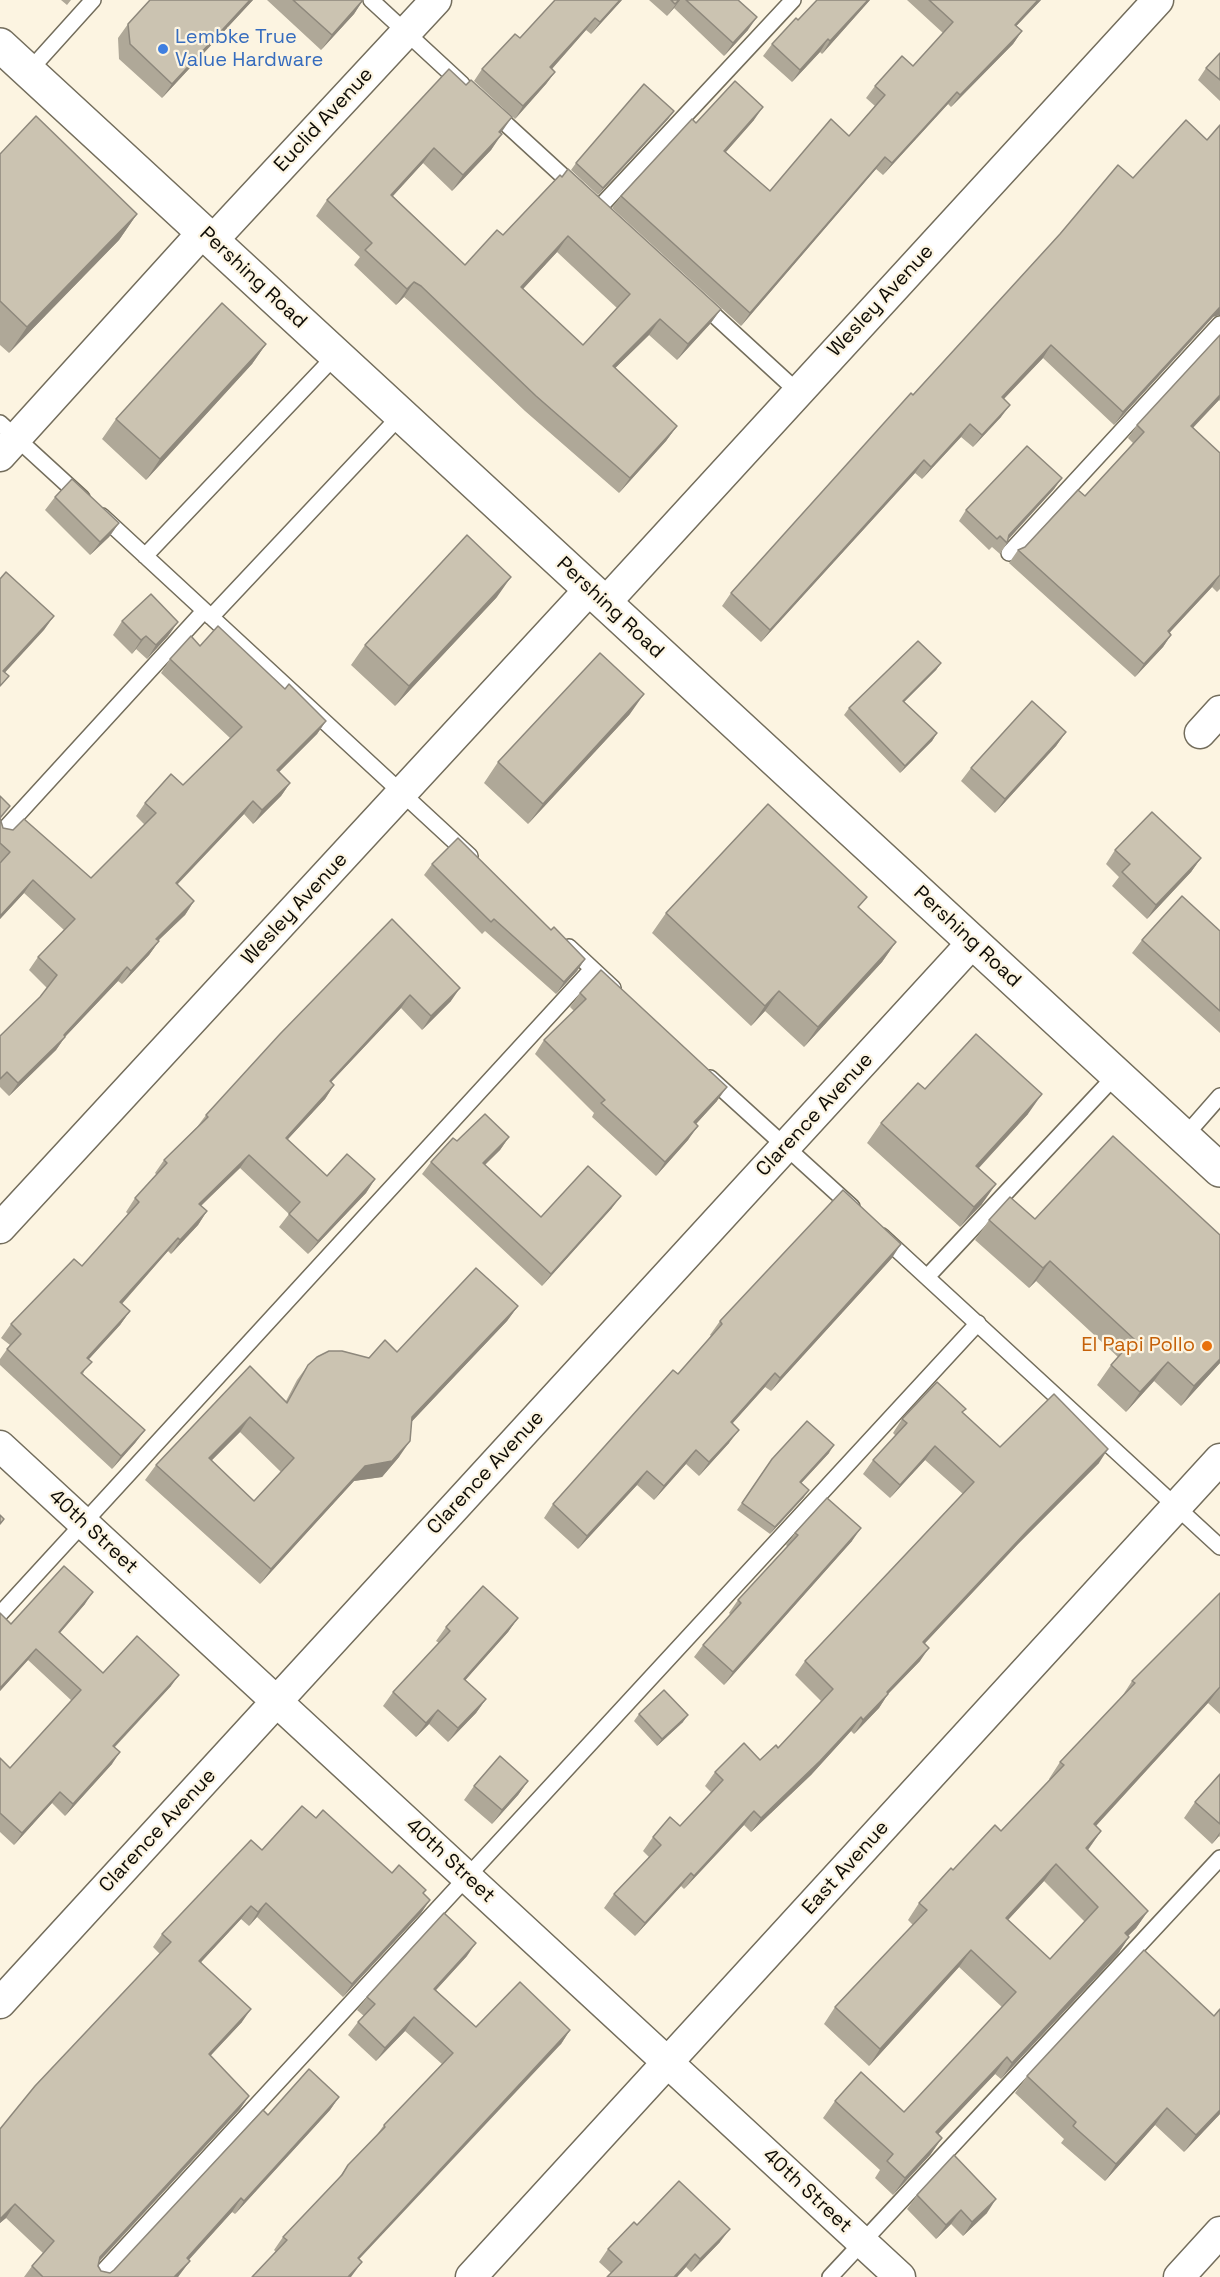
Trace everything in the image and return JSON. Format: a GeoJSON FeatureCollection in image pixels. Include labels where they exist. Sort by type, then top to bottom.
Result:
{"type":"FeatureCollection","features":[{"type":"Feature","properties":{"kind":"main road","name":"Pershing Road"},"geometry":{"type":"LineString","coordinates":[[0,45],[1220,1170]]}},
{"type":"Feature","properties":{"kind":"street","name":"Euclid Avenue"},"geometry":{"type":"LineString","coordinates":[[5,439],[207,236],[435,0]]}},
{"type":"Feature","properties":{"kind":"street","name":"Wesley Avenue"},"geometry":{"type":"LineString","coordinates":[[0,1228],[402,793],[798,392],[1158,0]]}},
{"type":"Feature","properties":{"kind":"street","name":"Clarence Avenue"},"geometry":{"type":"LineString","coordinates":[[0,2003],[973,942]]}},
{"type":"Feature","properties":{"kind":"street","name":"40th Street"},"geometry":{"type":"LineString","coordinates":[[0,1446],[900,2277]]}},
{"type":"Feature","properties":{"kind":"street","name":"East Avenue"},"geometry":{"type":"LineString","coordinates":[[471,2277],[1220,1459]]}},
{"type":"Feature","properties":{"kind":"street"},"geometry":{"type":"LineString","coordinates":[[1179,2277],[1220,2232]]}},
{"type":"Feature","properties":{"kind":"lane"},"geometry":{"type":"LineString","coordinates":[[29,71],[93,0]]}},
{"type":"Feature","properties":{"kind":"lane"},"geometry":{"type":"LineString","coordinates":[[371,0],[603,213],[793,0]]}},
{"type":"Feature","properties":{"kind":"lane"},"geometry":{"type":"LineString","coordinates":[[687,290],[798,392]]}},
{"type":"Feature","properties":{"kind":"lane"},"geometry":{"type":"LineString","coordinates":[[1009,553],[1220,324]]}},
{"type":"Feature","properties":{"kind":"lane"},"geometry":{"type":"LineString","coordinates":[[145,556],[336,355]]}},
{"type":"Feature","properties":{"kind":"lane"},"geometry":{"type":"LineString","coordinates":[[0,834],[208,614],[401,415]]}},
{"type":"Feature","properties":{"kind":"lane"},"geometry":{"type":"LineString","coordinates":[[5,439],[145,556],[479,864]]}},
{"type":"Feature","properties":{"kind":"lane"},"geometry":{"type":"LineString","coordinates":[[557,936],[625,999]]}},
{"type":"Feature","properties":{"kind":"lane"},"geometry":{"type":"LineString","coordinates":[[0,1614],[592,969]]}},
{"type":"Feature","properties":{"kind":"lane"},"geometry":{"type":"LineString","coordinates":[[701,1069],[1220,1547]]}},
{"type":"Feature","properties":{"kind":"lane"},"geometry":{"type":"LineString","coordinates":[[927,1277],[1116,1075]]}},
{"type":"Feature","properties":{"kind":"lane"},"geometry":{"type":"LineString","coordinates":[[1184,1137],[1220,1096]]}},
{"type":"Feature","properties":{"kind":"lane"},"geometry":{"type":"LineString","coordinates":[[98,2277],[469,1878],[978,1323]]}},
{"type":"Feature","properties":{"kind":"lane"},"geometry":{"type":"LineString","coordinates":[[830,2277],[1220,1858]]}},
{"type":"Feature","properties":{"kind":"building","name":"Lembke True Value Hardware"},"geometry":{"type":"Polygon","coordinates":[[[150,0],[250,0],[172,84],[130,44],[128,24],[150,0]]]}},
{"type":"Feature","properties":{"kind":"building"},"geometry":{"type":"Polygon","coordinates":[[[293,0],[363,0],[332,35],[293,0]]]}},
{"type":"Feature","properties":{"kind":"building"},"geometry":{"type":"Polygon","coordinates":[[[555,0],[620,0],[600,22],[595,18],[550,67],[555,72],[523,106],[482,69],[515,34],[520,38],[555,0]]]}},
{"type":"Feature","properties":{"kind":"building"},"geometry":{"type":"Polygon","coordinates":[[[686,0],[738,0],[757,17],[733,43],[686,0]]]}},
{"type":"Feature","properties":{"kind":"building"},"geometry":{"type":"Polygon","coordinates":[[[817,0],[868,0],[800,70],[772,44],[796,18],[798,20],[817,0]]]}},
{"type":"Feature","properties":{"kind":"building"},"geometry":{"type":"Polygon","coordinates":[[[929,0],[1038,0],[1015,25],[1022,31],[960,95],[957,92],[892,163],[885,157],[750,313],[621,196],[692,119],[696,123],[735,81],[763,107],[724,151],[770,191],[831,119],[849,136],[885,95],[875,86],[902,56],[913,66],[953,22],[929,0]]]}},
{"type":"Feature","properties":{"kind":"building"},"geometry":{"type":"Polygon","coordinates":[[[1220,53],[1220,80],[1206,68],[1220,53]]]}},
{"type":"Feature","properties":{"kind":"building"},"geometry":{"type":"Polygon","coordinates":[[[449,69],[466,85],[471,80],[512,117],[499,132],[502,134],[463,175],[434,148],[391,195],[465,265],[497,230],[503,235],[568,169],[721,309],[688,344],[660,319],[613,366],[677,426],[630,478],[536,396],[421,286],[414,282],[407,289],[365,250],[372,243],[327,200],[449,69]],[[568,236],[521,287],[583,345],[630,294],[568,236]]]}},
{"type":"Feature","properties":{"kind":"building"},"geometry":{"type":"Polygon","coordinates":[[[644,84],[674,111],[603,188],[576,163],[644,84]]]}},
{"type":"Feature","properties":{"kind":"building"},"geometry":{"type":"Polygon","coordinates":[[[36,116],[137,214],[27,327],[0,301],[0,154],[36,116]]]}},
{"type":"Feature","properties":{"kind":"building"},"geometry":{"type":"Polygon","coordinates":[[[1186,120],[1207,140],[1220,125],[1220,307],[1123,412],[1051,345],[1002,397],[1010,405],[982,435],[970,424],[931,467],[924,460],[770,630],[731,593],[911,393],[913,395],[1060,234],[1118,165],[1133,178],[1186,120]]]}},
{"type":"Feature","properties":{"kind":"building"},"geometry":{"type":"Polygon","coordinates":[[[222,303],[266,344],[160,459],[116,419],[222,303]]]}},
{"type":"Feature","properties":{"kind":"building"},"geometry":{"type":"Polygon","coordinates":[[[1220,335],[1220,395],[1191,426],[1220,453],[1220,575],[1168,631],[1171,635],[1144,664],[1018,550],[1025,547],[1078,490],[1085,496],[1144,432],[1137,425],[1220,335]]]}},
{"type":"Feature","properties":{"kind":"building"},"geometry":{"type":"Polygon","coordinates":[[[1027,446],[1062,478],[1009,535],[1007,543],[1000,536],[997,539],[966,510],[1027,446]]]}},
{"type":"Feature","properties":{"kind":"building"},"geometry":{"type":"Polygon","coordinates":[[[72,479],[119,523],[100,542],[55,497],[72,479]]]}},
{"type":"Feature","properties":{"kind":"building"},"geometry":{"type":"Polygon","coordinates":[[[467,535],[511,577],[409,686],[365,645],[467,535]]]}},
{"type":"Feature","properties":{"kind":"building"},"geometry":{"type":"Polygon","coordinates":[[[6,572],[54,616],[3,671],[9,676],[0,686],[0,579],[6,572]]]}},
{"type":"Feature","properties":{"kind":"building"},"geometry":{"type":"Polygon","coordinates":[[[151,594],[178,622],[156,645],[146,636],[141,640],[122,621],[151,594]]]}},
{"type":"Feature","properties":{"kind":"building"},"geometry":{"type":"Polygon","coordinates":[[[218,626],[285,689],[289,684],[326,721],[277,770],[290,783],[262,810],[253,801],[176,883],[194,901],[156,939],[159,941],[131,971],[127,967],[64,1035],[65,1037],[18,1083],[7,1072],[0,1079],[0,1036],[40,997],[57,975],[38,957],[75,919],[33,880],[0,916],[0,863],[10,852],[0,843],[0,818],[3,828],[13,830],[24,819],[91,878],[156,813],[145,803],[171,774],[183,785],[242,727],[170,659],[191,636],[200,646],[218,626]]]}},
{"type":"Feature","properties":{"kind":"building"},"geometry":{"type":"Polygon","coordinates":[[[918,641],[941,663],[903,701],[937,733],[905,766],[849,708],[918,641]]]}},
{"type":"Feature","properties":{"kind":"building"},"geometry":{"type":"Polygon","coordinates":[[[600,653],[644,694],[543,804],[498,762],[600,653]]]}},
{"type":"Feature","properties":{"kind":"building"},"geometry":{"type":"Polygon","coordinates":[[[1032,701],[1066,732],[1005,799],[971,768],[1032,701]]]}},
{"type":"Feature","properties":{"kind":"building"},"geometry":{"type":"Polygon","coordinates":[[[0,796],[10,806],[0,818],[0,796]]]}},
{"type":"Feature","properties":{"kind":"building"},"geometry":{"type":"Polygon","coordinates":[[[768,804],[867,897],[858,907],[896,942],[818,1027],[779,991],[765,1006],[666,913],[768,804]]]}},
{"type":"Feature","properties":{"kind":"building"},"geometry":{"type":"Polygon","coordinates":[[[1152,812],[1201,858],[1156,905],[1122,872],[1130,864],[1115,850],[1152,812]]]}},
{"type":"Feature","properties":{"kind":"building"},"geometry":{"type":"Polygon","coordinates":[[[458,838],[551,930],[554,927],[585,959],[564,982],[494,919],[491,922],[432,864],[458,838]]]}},
{"type":"Feature","properties":{"kind":"building"},"geometry":{"type":"Polygon","coordinates":[[[1182,896],[1220,931],[1220,1011],[1142,940],[1182,896]]]}},
{"type":"Feature","properties":{"kind":"building"},"geometry":{"type":"Polygon","coordinates":[[[392,919],[460,988],[431,1016],[410,995],[330,1081],[334,1085],[286,1138],[327,1176],[347,1154],[375,1179],[318,1241],[289,1214],[300,1202],[249,1155],[199,1204],[207,1211],[180,1240],[178,1238],[120,1302],[130,1311],[87,1358],[92,1362],[81,1373],[145,1430],[121,1456],[7,1349],[21,1334],[11,1324],[74,1259],[82,1266],[139,1202],[135,1198],[167,1163],[164,1160],[208,1117],[206,1115],[280,1034],[392,919]]]}},
{"type":"Feature","properties":{"kind":"building"},"geometry":{"type":"Polygon","coordinates":[[[601,970],[727,1087],[694,1122],[698,1126],[665,1162],[601,1103],[605,1100],[544,1040],[586,999],[580,993],[601,970]]]}},
{"type":"Feature","properties":{"kind":"building"},"geometry":{"type":"Polygon","coordinates":[[[976,1034],[1042,1094],[976,1166],[996,1184],[974,1207],[881,1123],[918,1083],[925,1089],[976,1034]]]}},
{"type":"Feature","properties":{"kind":"building"},"geometry":{"type":"Polygon","coordinates":[[[485,1114],[509,1137],[483,1163],[541,1217],[588,1166],[621,1196],[551,1274],[431,1162],[453,1138],[457,1141],[485,1114]]]}},
{"type":"Feature","properties":{"kind":"building"},"geometry":{"type":"Polygon","coordinates":[[[1113,1136],[1220,1235],[1220,1359],[1194,1386],[1168,1362],[1140,1392],[1111,1365],[1134,1339],[1050,1261],[1043,1268],[989,1220],[1010,1197],[1035,1219],[1113,1136]]]}},
{"type":"Feature","properties":{"kind":"building"},"geometry":{"type":"Polygon","coordinates":[[[843,1190],[901,1244],[780,1378],[775,1373],[731,1422],[739,1430],[709,1462],[696,1450],[664,1486],[647,1471],[587,1536],[553,1504],[673,1370],[678,1374],[722,1324],[720,1321],[843,1190]]]}},
{"type":"Feature","properties":{"kind":"building"},"geometry":{"type":"Polygon","coordinates":[[[476,1268],[518,1306],[412,1417],[410,1441],[392,1461],[365,1466],[271,1569],[156,1465],[250,1366],[287,1403],[308,1365],[329,1351],[342,1351],[369,1358],[385,1340],[397,1352],[476,1268]],[[250,1417],[209,1458],[254,1501],[294,1458],[250,1417]]]}},
{"type":"Feature","properties":{"kind":"building"},"geometry":{"type":"Polygon","coordinates":[[[937,1382],[966,1409],[962,1412],[1000,1447],[1054,1394],[1108,1449],[923,1642],[929,1648],[863,1720],[861,1717],[820,1761],[761,1818],[754,1811],[694,1876],[691,1873],[645,1923],[614,1894],[661,1845],[653,1837],[670,1817],[680,1826],[723,1780],[715,1772],[744,1743],[760,1760],[776,1745],[778,1748],[833,1689],[805,1661],[974,1482],[935,1446],[900,1485],[873,1460],[907,1423],[902,1419],[937,1382]]]}},
{"type":"Feature","properties":{"kind":"building"},"geometry":{"type":"Polygon","coordinates":[[[807,1421],[834,1445],[800,1482],[809,1490],[775,1527],[742,1503],[772,1459],[807,1421]]]}},
{"type":"Feature","properties":{"kind":"building"},"geometry":{"type":"Polygon","coordinates":[[[827,1498],[861,1528],[733,1672],[703,1645],[741,1603],[738,1600],[798,1535],[795,1533],[827,1498]]]}},
{"type":"Feature","properties":{"kind":"building"},"geometry":{"type":"Polygon","coordinates":[[[64,1566],[93,1592],[59,1632],[103,1673],[137,1636],[179,1675],[113,1746],[120,1752],[73,1804],[60,1792],[22,1833],[0,1813],[0,1758],[10,1768],[81,1690],[36,1649],[0,1688],[0,1613],[11,1624],[64,1566]]]}},
{"type":"Feature","properties":{"kind":"building"},"geometry":{"type":"Polygon","coordinates":[[[483,1586],[518,1618],[464,1679],[486,1699],[458,1728],[438,1710],[426,1723],[393,1692],[450,1631],[446,1627],[483,1586]]]}},
{"type":"Feature","properties":{"kind":"building"},"geometry":{"type":"Polygon","coordinates":[[[1220,1593],[1220,1687],[1094,1824],[1101,1831],[1086,1848],[1148,1911],[1125,1933],[1129,1937],[1012,2063],[1007,2057],[936,2132],[942,2138],[905,2178],[887,2161],[893,2154],[835,2101],[861,2072],[904,2112],[1016,1992],[971,1950],[880,2049],[835,2007],[927,1910],[919,1903],[995,1825],[1001,1831],[1064,1765],[1060,1762],[1135,1683],[1132,1681],[1220,1593]],[[1056,1864],[1006,1918],[1050,1959],[1098,1907],[1056,1864]]]}},
{"type":"Feature","properties":{"kind":"building"},"geometry":{"type":"Polygon","coordinates":[[[664,1690],[688,1715],[662,1739],[639,1714],[664,1690]]]}},
{"type":"Feature","properties":{"kind":"building"},"geometry":{"type":"Polygon","coordinates":[[[500,1756],[528,1781],[502,1810],[474,1786],[500,1756]]]}},
{"type":"Feature","properties":{"kind":"building"},"geometry":{"type":"Polygon","coordinates":[[[1220,1774],[1220,1824],[1195,1802],[1220,1774]]]}},
{"type":"Feature","properties":{"kind":"building"},"geometry":{"type":"Polygon","coordinates":[[[302,1806],[316,1818],[323,1810],[392,1873],[399,1865],[426,1890],[423,1893],[430,1900],[352,1984],[266,1903],[258,1912],[251,1906],[199,1961],[251,2009],[209,2054],[249,2096],[100,2257],[98,2266],[101,2271],[110,2273],[114,2270],[263,2110],[268,2115],[309,2069],[339,2097],[244,2201],[241,2198],[187,2258],[190,2261],[174,2277],[43,2277],[32,2266],[54,2241],[15,2204],[0,2219],[0,2129],[35,2086],[171,1942],[162,1934],[251,1840],[262,1850],[302,1806]]]}},
{"type":"Feature","properties":{"kind":"building"},"geometry":{"type":"Polygon","coordinates":[[[444,1913],[476,1943],[434,1989],[476,2027],[520,1982],[570,2030],[358,2258],[362,2262],[348,2277],[252,2277],[287,2240],[283,2237],[342,2175],[348,2165],[385,2127],[384,2125],[453,2053],[414,2017],[385,2048],[358,2022],[375,2004],[367,1997],[444,1913]]]}},
{"type":"Feature","properties":{"kind":"building"},"geometry":{"type":"Polygon","coordinates":[[[1144,1950],[1214,2016],[1220,2009],[1220,2110],[1196,2135],[1167,2108],[1116,2164],[1073,2126],[1076,2122],[1027,2076],[1144,1950]]]}},
{"type":"Feature","properties":{"kind":"building"},"geometry":{"type":"Polygon","coordinates":[[[954,2155],[996,2199],[972,2222],[961,2210],[946,2225],[917,2195],[954,2155]]]}},
{"type":"Feature","properties":{"kind":"building"},"geometry":{"type":"Polygon","coordinates":[[[679,2181],[730,2229],[700,2259],[695,2254],[674,2277],[607,2277],[622,2262],[608,2249],[634,2222],[637,2225],[679,2181]]]}},
{"type":"Feature","properties":{"kind":"place","name":"Lembke True Value Hardware"},"geometry":{"type":"Point","coordinates":[163,49]}},
{"type":"Feature","properties":{"kind":"place","name":"El Papi Pollo"},"geometry":{"type":"Point","coordinates":[1207,1346]}}]}
